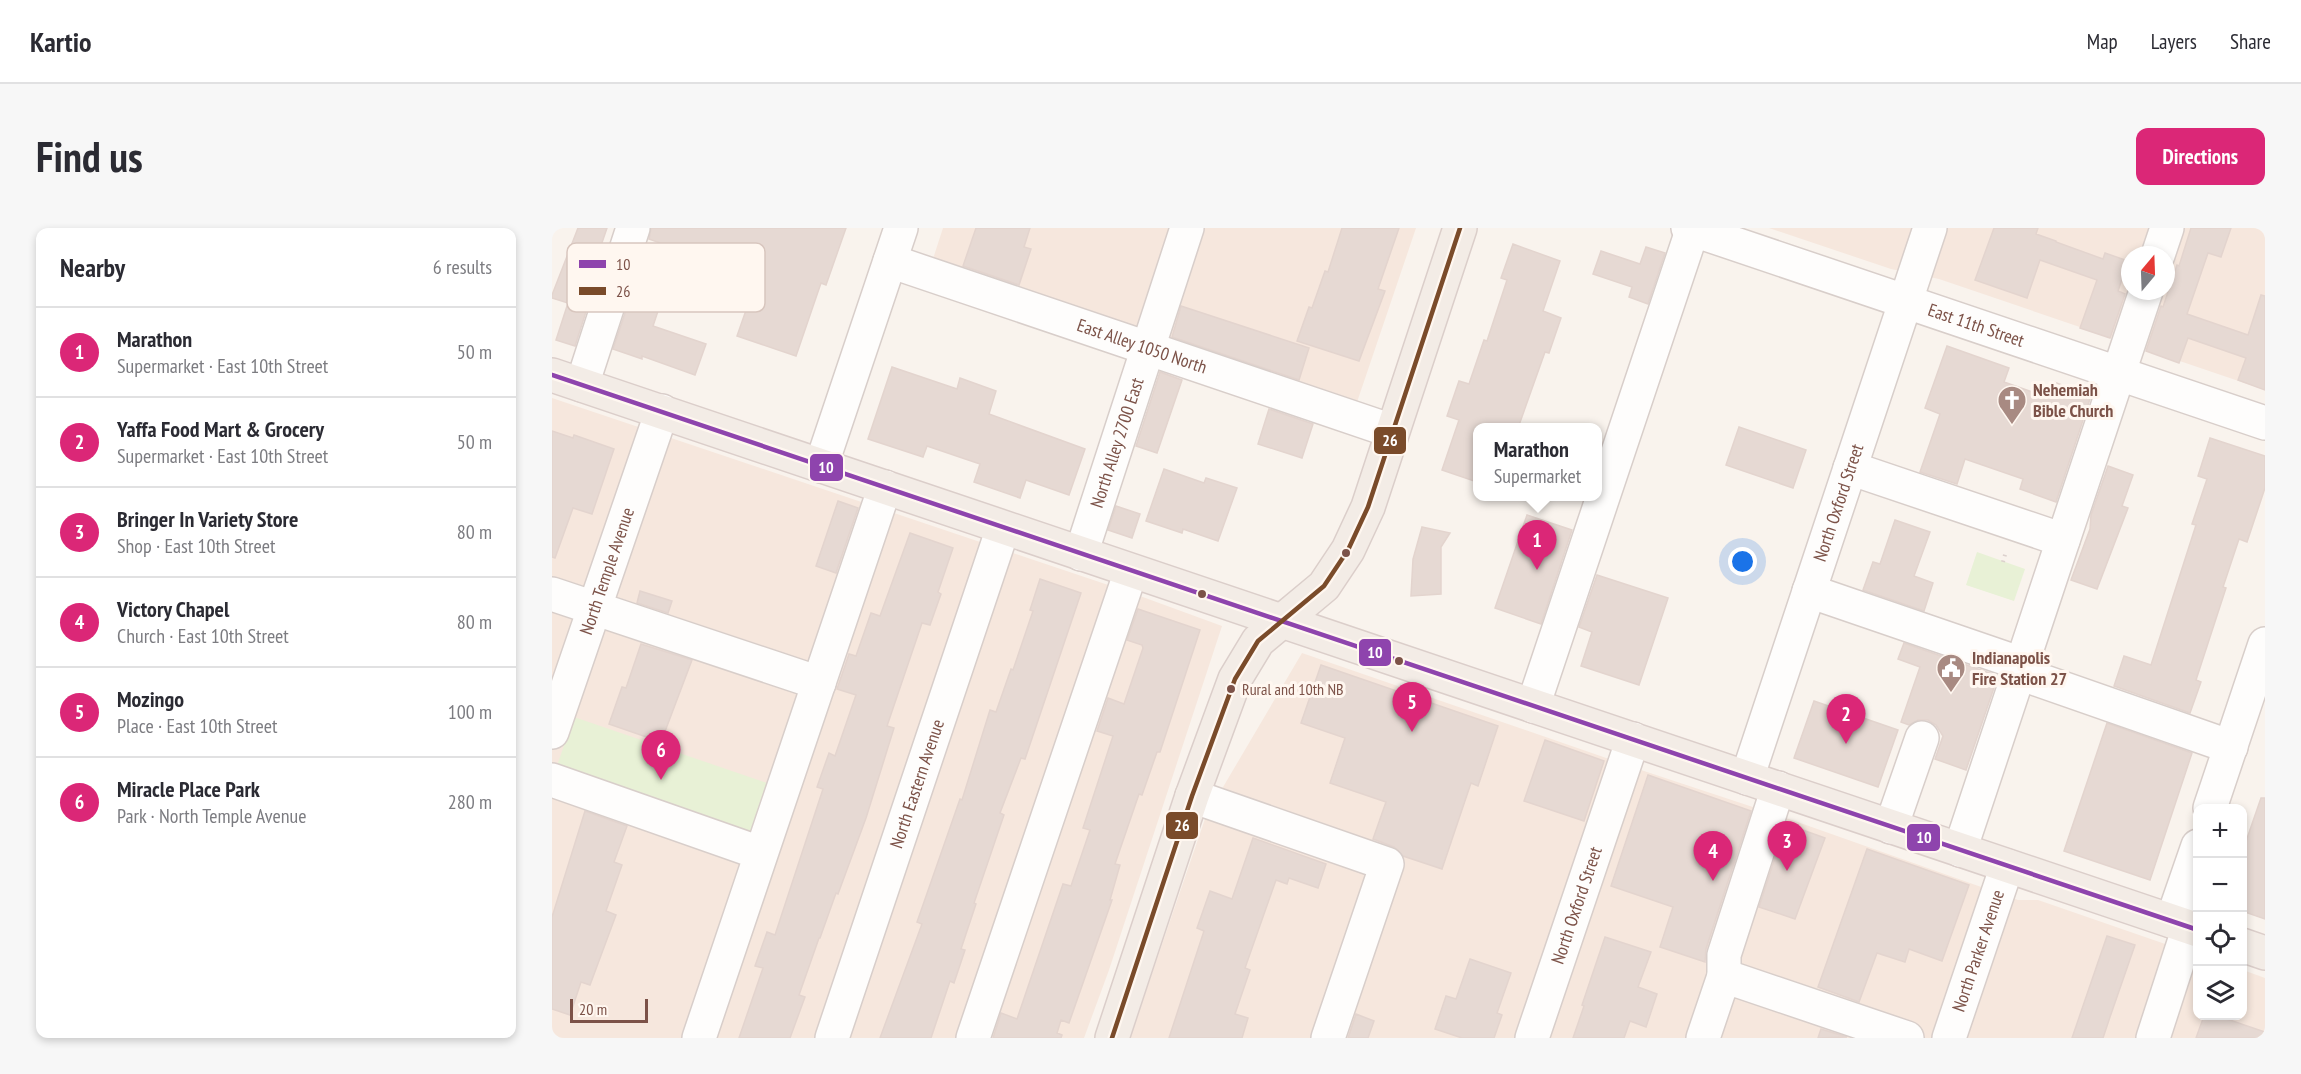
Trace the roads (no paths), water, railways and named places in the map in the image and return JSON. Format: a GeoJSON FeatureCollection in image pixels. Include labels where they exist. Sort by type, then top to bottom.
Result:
{"type":"FeatureCollection","features":[{"type":"Feature","properties":{"kind":"main road"},"geometry":{"type":"LineString","coordinates":[[1112,1038],[1192,796],[1235,679],[1258,641],[1324,586],[1343,560],[1368,507],[1460,228]]}},
{"type":"Feature","properties":{"kind":"main road"},"geometry":{"type":"LineString","coordinates":[[567,380],[2186,926]]}},
{"type":"Feature","properties":{"kind":"main road"},"geometry":{"type":"LineString","coordinates":[[2247,947],[2265,953]]}},
{"type":"Feature","properties":{"kind":"street"},"geometry":{"type":"LineString","coordinates":[[626,243],[633,228]]}},
{"type":"Feature","properties":{"kind":"street"},"geometry":{"type":"LineString","coordinates":[[821,466],[901,228]]}},
{"type":"Feature","properties":{"kind":"street","name":"North Alley 2700 East"},"geometry":{"type":"LineString","coordinates":[[1081,554],[1187,228]]}},
{"type":"Feature","properties":{"kind":"street","name":"North Oxford Street"},"geometry":{"type":"LineString","coordinates":[[1747,778],[1930,228]]}},
{"type":"Feature","properties":{"kind":"street"},"geometry":{"type":"LineString","coordinates":[[2161,246],[2167,228]]}},
{"type":"Feature","properties":{"kind":"street"},"geometry":{"type":"LineString","coordinates":[[1602,498],[1691,229]]}},
{"type":"Feature","properties":{"kind":"street","name":"East 11th Street"},"geometry":{"type":"LineString","coordinates":[[1691,229],[2265,423]]}},
{"type":"Feature","properties":{"kind":"street","name":"East Alley 1050 North"},"geometry":{"type":"LineString","coordinates":[[890,261],[1392,431]]}},
{"type":"Feature","properties":{"kind":"street"},"geometry":{"type":"LineString","coordinates":[[1960,850],[2143,300]]}},
{"type":"Feature","properties":{"kind":"street"},"geometry":{"type":"LineString","coordinates":[[567,380],[597,312]]}},
{"type":"Feature","properties":{"kind":"street","name":"North Temple Avenue"},"geometry":{"type":"LineString","coordinates":[[552,732],[662,411]]}},
{"type":"Feature","properties":{"kind":"street"},"geometry":{"type":"LineString","coordinates":[[1850,468],[2063,540]]}},
{"type":"Feature","properties":{"kind":"street"},"geometry":{"type":"LineString","coordinates":[[699,1038],[885,487]]}},
{"type":"Feature","properties":{"kind":"street"},"geometry":{"type":"LineString","coordinates":[[1533,706],[1601,501]]}},
{"type":"Feature","properties":{"kind":"street","name":"North Eastern Avenue"},"geometry":{"type":"LineString","coordinates":[[832,1038],[1003,528]]}},
{"type":"Feature","properties":{"kind":"street"},"geometry":{"type":"LineString","coordinates":[[973,1038],[1131,571]]}},
{"type":"Feature","properties":{"kind":"street"},"geometry":{"type":"LineString","coordinates":[[1809,591],[2231,747]]}},
{"type":"Feature","properties":{"kind":"street"},"geometry":{"type":"LineString","coordinates":[[552,594],[819,682]]}},
{"type":"Feature","properties":{"kind":"street"},"geometry":{"type":"LineString","coordinates":[[2211,804],[2265,644]]}},
{"type":"Feature","properties":{"kind":"street"},"geometry":{"type":"LineString","coordinates":[[1891,826],[1922,738]]}},
{"type":"Feature","properties":{"kind":"street","name":"North Oxford Street"},"geometry":{"type":"LineString","coordinates":[[1532,1038],[1633,739]]}},
{"type":"Feature","properties":{"kind":"street"},"geometry":{"type":"LineString","coordinates":[[552,780],[760,854]]}},
{"type":"Feature","properties":{"kind":"street"},"geometry":{"type":"LineString","coordinates":[[1703,1038],[1724,976],[1724,955],[1778,788]]}},
{"type":"Feature","properties":{"kind":"street"},"geometry":{"type":"LineString","coordinates":[[1192,796],[1387,864],[1328,1038]]}},
{"type":"Feature","properties":{"kind":"street"},"geometry":{"type":"LineString","coordinates":[[2153,1038],[2186,926],[2196,858]]}},
{"type":"Feature","properties":{"kind":"street","name":"North Parker Avenue"},"geometry":{"type":"LineString","coordinates":[[1949,1038],[2007,866]]}},
{"type":"Feature","properties":{"kind":"street"},"geometry":{"type":"LineString","coordinates":[[1724,976],[1907,1038]]}},
{"type":"Feature","properties":{"kind":"place","name":"Nehemiah Bible Church"},"geometry":{"type":"Point","coordinates":[2012,426]}},
{"type":"Feature","properties":{"kind":"place","name":"Marathon"},"geometry":{"type":"Point","coordinates":[1537,570]}},
{"type":"Feature","properties":{"kind":"place","name":"Rural and 10th NB"},"geometry":{"type":"Point","coordinates":[1231,689]}},
{"type":"Feature","properties":{"kind":"place","name":"Indianapolis Fire Station 27"},"geometry":{"type":"Point","coordinates":[1951,694]}},
{"type":"Feature","properties":{"kind":"place","name":"Mozingo"},"geometry":{"type":"Point","coordinates":[1412,732]}},
{"type":"Feature","properties":{"kind":"place","name":"Yaffa Food Mart & Grocery"},"geometry":{"type":"Point","coordinates":[1846,744]}},
{"type":"Feature","properties":{"kind":"place","name":"Miracle Place Park"},"geometry":{"type":"Point","coordinates":[661,780]}},
{"type":"Feature","properties":{"kind":"place","name":"Bringer In Variety Store"},"geometry":{"type":"Point","coordinates":[1787,871]}},
{"type":"Feature","properties":{"kind":"place","name":"Victory Chapel"},"geometry":{"type":"Point","coordinates":[1713,881]}}]}
